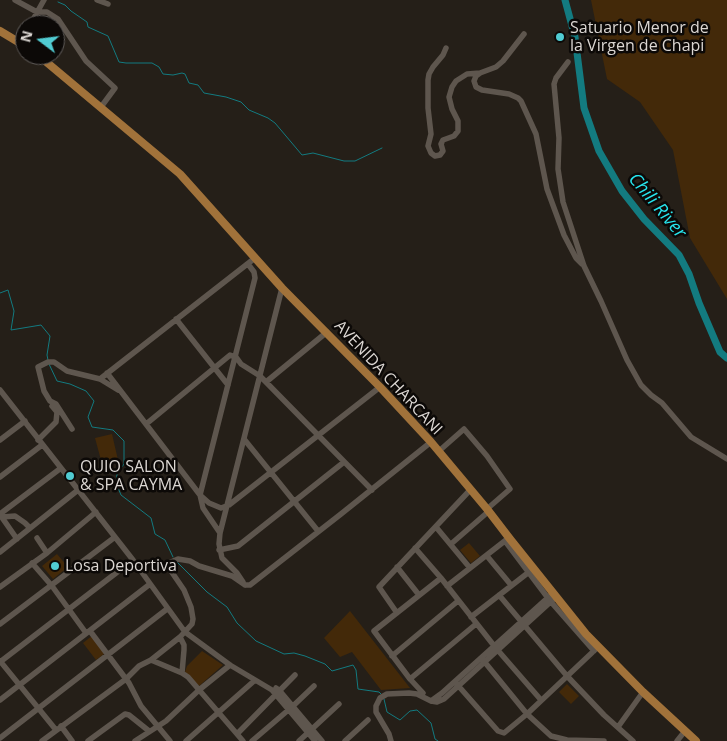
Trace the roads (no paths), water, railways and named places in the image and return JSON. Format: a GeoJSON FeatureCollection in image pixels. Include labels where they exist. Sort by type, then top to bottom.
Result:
{"type":"FeatureCollection","features":[{"type":"Feature","properties":{"kind":"main road"},"geometry":{"type":"LineString","coordinates":[[0,30],[15,39]]}},
{"type":"Feature","properties":{"kind":"main road","name":"AVENIDA CHARCANI"},"geometry":{"type":"LineString","coordinates":[[50,65],[180,174],[282,288],[380,387],[439,451],[488,510],[507,540],[552,597],[596,649],[696,741]]}},
{"type":"Feature","properties":{"kind":"street"},"geometry":{"type":"LineString","coordinates":[[15,0],[38,12],[47,12],[58,19],[86,61],[115,88],[101,107]]}},
{"type":"Feature","properties":{"kind":"street"},"geometry":{"type":"LineString","coordinates":[[36,15],[44,0]]}},
{"type":"Feature","properties":{"kind":"street"},"geometry":{"type":"LineString","coordinates":[[97,0],[108,4]]}},
{"type":"Feature","properties":{"kind":"street"},"geometry":{"type":"LineString","coordinates":[[446,48],[429,74],[428,80],[428,108],[431,134],[428,146],[431,154],[435,156],[440,155],[443,151],[441,144],[443,140],[454,136],[458,131],[458,121],[452,110],[449,97],[456,81],[467,74],[480,73],[496,67],[524,34]]}},
{"type":"Feature","properties":{"kind":"street"},"geometry":{"type":"LineString","coordinates":[[568,62],[556,78],[554,84],[558,169],[563,202],[584,266],[626,360],[641,385],[662,403],[691,437],[727,459]]}},
{"type":"Feature","properties":{"kind":"street"},"geometry":{"type":"LineString","coordinates":[[480,73],[474,81],[476,87],[509,94],[521,101],[536,134],[547,189],[564,235],[576,258],[584,266]]}},
{"type":"Feature","properties":{"kind":"street"},"geometry":{"type":"LineString","coordinates":[[100,379],[255,258]]}},
{"type":"Feature","properties":{"kind":"street"},"geometry":{"type":"LineString","coordinates":[[220,533],[203,508],[200,495],[255,278],[254,272],[248,264]]}},
{"type":"Feature","properties":{"kind":"street"},"geometry":{"type":"LineString","coordinates":[[255,278],[265,269]]}},
{"type":"Feature","properties":{"kind":"street"},"geometry":{"type":"LineString","coordinates":[[245,585],[237,573],[222,558],[219,550],[220,533],[282,288]]}},
{"type":"Feature","properties":{"kind":"street"},"geometry":{"type":"LineString","coordinates":[[176,319],[228,385]]}},
{"type":"Feature","properties":{"kind":"street"},"geometry":{"type":"LineString","coordinates":[[266,382],[327,332]]}},
{"type":"Feature","properties":{"kind":"street"},"geometry":{"type":"LineString","coordinates":[[146,424],[230,355],[236,357],[240,364],[260,376],[372,490]]}},
{"type":"Feature","properties":{"kind":"street"},"geometry":{"type":"LineString","coordinates":[[0,477],[40,443],[56,422],[56,412],[44,391],[38,367],[48,362],[54,362],[67,371],[100,379],[122,393]]}},
{"type":"Feature","properties":{"kind":"street"},"geometry":{"type":"LineString","coordinates":[[107,373],[200,495],[215,507],[226,506],[380,387]]}},
{"type":"Feature","properties":{"kind":"street"},"geometry":{"type":"LineString","coordinates":[[0,390],[116,537],[186,632],[254,681],[267,687],[274,687],[310,731],[322,741]]}},
{"type":"Feature","properties":{"kind":"street"},"geometry":{"type":"LineString","coordinates":[[50,401],[56,404],[72,429]]}},
{"type":"Feature","properties":{"kind":"street"},"geometry":{"type":"LineString","coordinates":[[0,440],[25,421]]}},
{"type":"Feature","properties":{"kind":"street"},"geometry":{"type":"LineString","coordinates":[[439,451],[464,429],[510,489],[451,544]]}},
{"type":"Feature","properties":{"kind":"street"},"geometry":{"type":"LineString","coordinates":[[244,439],[318,531]]}},
{"type":"Feature","properties":{"kind":"street"},"geometry":{"type":"LineString","coordinates":[[42,741],[126,680],[139,666],[180,637],[192,624],[193,620],[187,596],[171,571],[169,564],[171,562],[178,559],[190,561],[199,566],[232,576],[245,585],[250,585],[431,442]]}},
{"type":"Feature","properties":{"kind":"street"},"geometry":{"type":"LineString","coordinates":[[219,550],[238,546],[344,462]]}},
{"type":"Feature","properties":{"kind":"street"},"geometry":{"type":"LineString","coordinates":[[0,515],[61,468]]}},
{"type":"Feature","properties":{"kind":"street"},"geometry":{"type":"LineString","coordinates":[[397,613],[379,587],[471,489]]}},
{"type":"Feature","properties":{"kind":"street"},"geometry":{"type":"LineString","coordinates":[[0,552],[78,490]]}},
{"type":"Feature","properties":{"kind":"street"},"geometry":{"type":"LineString","coordinates":[[0,587],[47,553],[96,512]]}},
{"type":"Feature","properties":{"kind":"street"},"geometry":{"type":"LineString","coordinates":[[0,515],[16,516],[30,528]]}},
{"type":"Feature","properties":{"kind":"street"},"geometry":{"type":"LineString","coordinates":[[0,515],[17,539]]}},
{"type":"Feature","properties":{"kind":"street"},"geometry":{"type":"LineString","coordinates":[[436,527],[470,568]]}},
{"type":"Feature","properties":{"kind":"street"},"geometry":{"type":"LineString","coordinates":[[0,624],[116,537]]}},
{"type":"Feature","properties":{"kind":"street"},"geometry":{"type":"LineString","coordinates":[[37,538],[47,553]]}},
{"type":"Feature","properties":{"kind":"street"},"geometry":{"type":"LineString","coordinates":[[393,740],[376,712],[376,706],[382,697],[395,694],[417,694],[431,701],[456,684],[497,649],[552,597],[529,572],[507,540],[447,586]]}},
{"type":"Feature","properties":{"kind":"street"},"geometry":{"type":"LineString","coordinates":[[415,548],[476,624],[541,700]]}},
{"type":"Feature","properties":{"kind":"street"},"geometry":{"type":"LineString","coordinates":[[487,556],[511,585]]}},
{"type":"Feature","properties":{"kind":"street"},"geometry":{"type":"LineString","coordinates":[[72,741],[39,708],[0,662],[133,560]]}},
{"type":"Feature","properties":{"kind":"street"},"geometry":{"type":"LineString","coordinates":[[32,563],[108,655],[126,680],[140,706],[170,741]]}},
{"type":"Feature","properties":{"kind":"street"},"geometry":{"type":"LineString","coordinates":[[397,568],[419,595]]}},
{"type":"Feature","properties":{"kind":"street"},"geometry":{"type":"LineString","coordinates":[[471,617],[529,572]]}},
{"type":"Feature","properties":{"kind":"street"},"geometry":{"type":"LineString","coordinates":[[423,693],[410,679],[374,631],[441,578]]}},
{"type":"Feature","properties":{"kind":"street"},"geometry":{"type":"LineString","coordinates":[[0,700],[150,584]]}},
{"type":"Feature","properties":{"kind":"street"},"geometry":{"type":"LineString","coordinates":[[499,596],[567,676],[633,741]]}},
{"type":"Feature","properties":{"kind":"street"},"geometry":{"type":"LineString","coordinates":[[392,656],[458,601]]}},
{"type":"Feature","properties":{"kind":"street"},"geometry":{"type":"LineString","coordinates":[[0,738],[167,608]]}},
{"type":"Feature","properties":{"kind":"street"},"geometry":{"type":"LineString","coordinates":[[410,679],[476,624]]}},
{"type":"Feature","properties":{"kind":"street"},"geometry":{"type":"LineString","coordinates":[[180,637],[184,645],[182,673]]}},
{"type":"Feature","properties":{"kind":"street"},"geometry":{"type":"LineString","coordinates":[[456,684],[500,732],[507,732],[596,649]]}},
{"type":"Feature","properties":{"kind":"street"},"geometry":{"type":"LineString","coordinates":[[150,660],[182,673],[242,741]]}},
{"type":"Feature","properties":{"kind":"street"},"geometry":{"type":"LineString","coordinates":[[483,661],[527,714],[551,736],[567,741],[604,741]]}},
{"type":"Feature","properties":{"kind":"street"},"geometry":{"type":"LineString","coordinates":[[135,741],[166,721],[199,690],[230,665]]}},
{"type":"Feature","properties":{"kind":"street"},"geometry":{"type":"LineString","coordinates":[[237,734],[295,675]]}},
{"type":"Feature","properties":{"kind":"street"},"geometry":{"type":"LineString","coordinates":[[186,741],[254,681]]}},
{"type":"Feature","properties":{"kind":"street"},"geometry":{"type":"LineString","coordinates":[[252,741],[314,686]]}},
{"type":"Feature","properties":{"kind":"street"},"geometry":{"type":"LineString","coordinates":[[618,728],[643,692]]}},
{"type":"Feature","properties":{"kind":"street"},"geometry":{"type":"LineString","coordinates":[[299,741],[339,704]]}},
{"type":"Feature","properties":{"kind":"street"},"geometry":{"type":"LineString","coordinates":[[88,741],[125,714],[129,715],[149,732]]}},
{"type":"Feature","properties":{"kind":"street"},"geometry":{"type":"LineString","coordinates":[[345,741],[368,720]]}},
{"type":"Feature","properties":{"kind":"street"},"geometry":{"type":"LineString","coordinates":[[310,731],[315,741]]}},
{"type":"Feature","properties":{"kind":"street"},"geometry":{"type":"LineString","coordinates":[[677,741],[685,731]]}},
{"type":"Feature","properties":{"kind":"waterway","name":"Chili River"},"geometry":{"type":"LineString","coordinates":[[565,0],[575,37],[584,108],[599,151],[622,191],[644,219],[679,255],[689,274],[720,352],[727,358]]}},
{"type":"Feature","properties":{"kind":"waterway"},"geometry":{"type":"LineString","coordinates":[[58,2],[65,5],[87,22],[88,27],[108,36],[119,62],[152,63],[159,67],[163,74],[185,74],[189,83],[198,85],[204,93],[241,102],[249,110],[275,123],[302,155],[313,153],[344,161],[355,161],[382,148]]}},
{"type":"Feature","properties":{"kind":"waterway"},"geometry":{"type":"LineString","coordinates":[[0,293],[8,290],[14,311],[11,330],[41,325],[50,336],[48,360]]}},
{"type":"Feature","properties":{"kind":"waterway"},"geometry":{"type":"LineString","coordinates":[[49,364],[57,381],[86,391],[94,401],[88,417],[92,427],[113,430],[124,441],[124,464],[117,474],[116,483],[121,495],[151,518],[155,534],[165,540],[173,557]]}},
{"type":"Feature","properties":{"kind":"waterway"},"geometry":{"type":"LineString","coordinates":[[177,562],[207,592],[227,607],[237,623],[256,641],[284,654],[294,653],[305,656],[325,664],[332,671],[353,665],[356,670],[358,689],[379,692],[382,695]]}},
{"type":"Feature","properties":{"kind":"waterway"},"geometry":{"type":"LineString","coordinates":[[384,699],[387,712],[400,720],[410,711],[417,710],[431,723],[435,739],[438,741]]}},
{"type":"Feature","properties":{"kind":"place","name":"Satuario Menor de la Virgen de Chapi"},"geometry":{"type":"Point","coordinates":[560,37]}},
{"type":"Feature","properties":{"kind":"place","name":"QUIO SALON & SPA CAYMA"},"geometry":{"type":"Point","coordinates":[70,476]}},
{"type":"Feature","properties":{"kind":"place","name":"Losa Deportiva"},"geometry":{"type":"Point","coordinates":[55,566]}}]}
